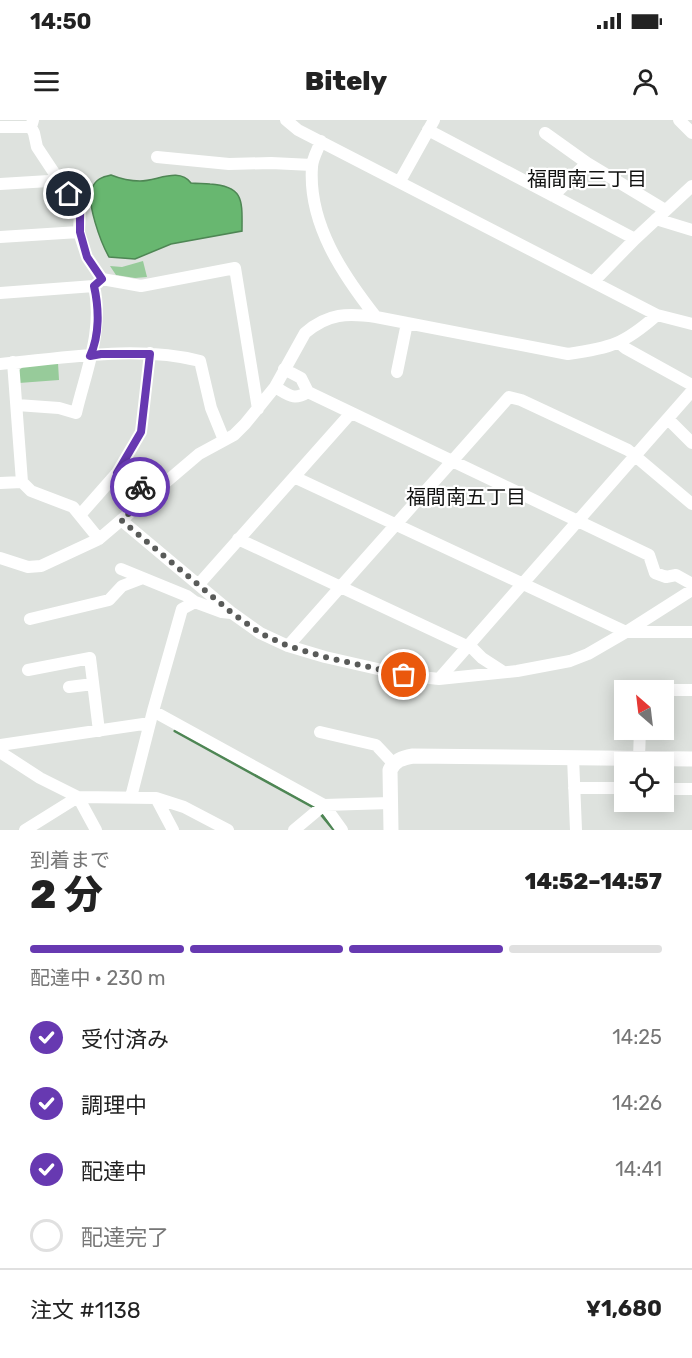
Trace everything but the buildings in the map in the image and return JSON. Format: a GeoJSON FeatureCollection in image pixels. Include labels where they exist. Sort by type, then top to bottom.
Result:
{"type":"FeatureCollection","features":[{"type":"Feature","properties":{"kind":"street"},"geometry":{"type":"LineString","coordinates":[[286,120],[298,130],[657,315],[692,324]]}},
{"type":"Feature","properties":{"kind":"street"},"geometry":{"type":"LineString","coordinates":[[679,120],[692,133]]}},
{"type":"Feature","properties":{"kind":"street"},"geometry":{"type":"LineString","coordinates":[[0,128],[32,123],[37,147],[80,212],[80,232],[98,283],[95,346],[90,356],[76,412],[59,408],[17,405]]}},
{"type":"Feature","properties":{"kind":"street"},"geometry":{"type":"LineString","coordinates":[[400,181],[431,125],[634,239]]}},
{"type":"Feature","properties":{"kind":"street"},"geometry":{"type":"LineString","coordinates":[[545,133],[660,214],[692,230]]}},
{"type":"Feature","properties":{"kind":"street"},"geometry":{"type":"LineString","coordinates":[[321,141],[312,165],[314,200],[332,252],[350,284],[376,317]]}},
{"type":"Feature","properties":{"kind":"street"},"geometry":{"type":"LineString","coordinates":[[157,157],[229,164],[312,165]]}},
{"type":"Feature","properties":{"kind":"street"},"geometry":{"type":"LineString","coordinates":[[554,196],[587,163]]}},
{"type":"Feature","properties":{"kind":"street"},"geometry":{"type":"LineString","coordinates":[[0,184],[49,181],[58,177]]}},
{"type":"Feature","properties":{"kind":"street"},"geometry":{"type":"LineString","coordinates":[[593,282],[634,239],[692,186]]}},
{"type":"Feature","properties":{"kind":"street"},"geometry":{"type":"LineString","coordinates":[[0,237],[80,232]]}},
{"type":"Feature","properties":{"kind":"street"},"geometry":{"type":"LineString","coordinates":[[0,293],[98,283],[141,286],[235,268],[258,409]]}},
{"type":"Feature","properties":{"kind":"street"},"geometry":{"type":"LineString","coordinates":[[0,558],[28,567],[41,566],[99,539],[199,454],[234,435],[275,387],[300,340],[311,327],[338,315],[376,317],[568,354],[599,350],[619,343],[657,315]]}},
{"type":"Feature","properties":{"kind":"street"},"geometry":{"type":"LineString","coordinates":[[397,372],[407,323]]}},
{"type":"Feature","properties":{"kind":"street"},"geometry":{"type":"LineString","coordinates":[[619,343],[692,385]]}},
{"type":"Feature","properties":{"kind":"street"},"geometry":{"type":"LineString","coordinates":[[0,364],[101,354],[150,354],[178,356],[200,361],[211,408],[224,440]]}},
{"type":"Feature","properties":{"kind":"street"},"geometry":{"type":"LineString","coordinates":[[80,515],[117,473],[141,432],[150,354]]}},
{"type":"Feature","properties":{"kind":"street"},"geometry":{"type":"LineString","coordinates":[[13,362],[22,482]]}},
{"type":"Feature","properties":{"kind":"street"},"geometry":{"type":"LineString","coordinates":[[284,369],[301,378],[308,392],[650,555],[655,573],[666,577],[676,575],[692,584]]}},
{"type":"Feature","properties":{"kind":"street"},"geometry":{"type":"LineString","coordinates":[[275,387],[293,397],[299,397],[308,392]]}},
{"type":"Feature","properties":{"kind":"street"},"geometry":{"type":"LineString","coordinates":[[439,679],[692,392]]}},
{"type":"Feature","properties":{"kind":"street"},"geometry":{"type":"LineString","coordinates":[[288,646],[509,397],[521,400],[636,455],[692,504]]}},
{"type":"Feature","properties":{"kind":"street"},"geometry":{"type":"LineString","coordinates":[[199,584],[351,413]]}},
{"type":"Feature","properties":{"kind":"street"},"geometry":{"type":"LineString","coordinates":[[668,419],[692,443]]}},
{"type":"Feature","properties":{"kind":"street"},"geometry":{"type":"LineString","coordinates":[[117,473],[151,495]]}},
{"type":"Feature","properties":{"kind":"street"},"geometry":{"type":"LineString","coordinates":[[294,477],[626,632],[692,632]]}},
{"type":"Feature","properties":{"kind":"street"},"geometry":{"type":"LineString","coordinates":[[0,483],[22,482],[31,490],[73,507],[99,539]]}},
{"type":"Feature","properties":{"kind":"street"},"geometry":{"type":"LineString","coordinates":[[121,520],[232,613],[260,633],[288,646],[325,657],[404,675],[439,679],[517,671],[570,661],[588,654],[626,632],[692,590]]}},
{"type":"Feature","properties":{"kind":"street"},"geometry":{"type":"LineString","coordinates":[[238,539],[467,646],[502,671]]}},
{"type":"Feature","properties":{"kind":"street"},"geometry":{"type":"LineString","coordinates":[[122,569],[187,596],[195,602],[222,612],[232,613]]}},
{"type":"Feature","properties":{"kind":"street"},"geometry":{"type":"LineString","coordinates":[[30,619],[109,600],[122,586],[143,578]]}},
{"type":"Feature","properties":{"kind":"street"},"geometry":{"type":"LineString","coordinates":[[131,797],[182,609],[195,602]]}},
{"type":"Feature","properties":{"kind":"street"},"geometry":{"type":"LineString","coordinates":[[28,670],[90,658],[99,731]]}},
{"type":"Feature","properties":{"kind":"street"},"geometry":{"type":"LineString","coordinates":[[69,687],[93,684]]}},
{"type":"Feature","properties":{"kind":"street"},"geometry":{"type":"LineString","coordinates":[[674,690],[692,690]]}},
{"type":"Feature","properties":{"kind":"street"},"geometry":{"type":"LineString","coordinates":[[0,745],[99,731],[151,717],[324,805],[342,830]]}},
{"type":"Feature","properties":{"kind":"street"},"geometry":{"type":"LineString","coordinates":[[321,732],[376,745],[393,763]]}},
{"type":"Feature","properties":{"kind":"street"},"geometry":{"type":"LineString","coordinates":[[0,752],[40,778],[78,797],[156,798],[184,807],[228,830]]}},
{"type":"Feature","properties":{"kind":"street"},"geometry":{"type":"LineString","coordinates":[[391,830],[390,770],[393,763],[402,758],[413,756],[614,758]]}},
{"type":"Feature","properties":{"kind":"street"},"geometry":{"type":"LineString","coordinates":[[573,757],[576,830]]}},
{"type":"Feature","properties":{"kind":"street"},"geometry":{"type":"LineString","coordinates":[[674,759],[692,759]]}},
{"type":"Feature","properties":{"kind":"street"},"geometry":{"type":"LineString","coordinates":[[574,788],[614,788]]}},
{"type":"Feature","properties":{"kind":"street"},"geometry":{"type":"LineString","coordinates":[[674,789],[692,789]]}},
{"type":"Feature","properties":{"kind":"street"},"geometry":{"type":"LineString","coordinates":[[25,830],[78,797]]}},
{"type":"Feature","properties":{"kind":"street"},"geometry":{"type":"LineString","coordinates":[[78,797],[96,830]]}},
{"type":"Feature","properties":{"kind":"street"},"geometry":{"type":"LineString","coordinates":[[156,798],[173,830]]}},
{"type":"Feature","properties":{"kind":"street"},"geometry":{"type":"LineString","coordinates":[[294,830],[324,805],[390,803]]}},
{"type":"Feature","properties":{"kind":"shaded area"},"geometry":{"type":"Polygon","coordinates":[[[111,175],[126,180],[140,181],[174,175],[186,178],[191,183],[221,185],[230,188],[236,192],[241,204],[242,231],[171,244],[135,259],[109,257],[95,223],[91,195],[97,180],[111,175]]]}},
{"type":"Feature","properties":{"kind":"shaded area"},"geometry":{"type":"Polygon","coordinates":[[[143,261],[147,277],[116,275],[110,266],[122,267],[143,261]]]}},
{"type":"Feature","properties":{"kind":"shaded area"},"geometry":{"type":"Polygon","coordinates":[[[58,363],[59,380],[19,383],[18,371],[23,367],[58,363]]]}},
{"type":"Feature","properties":{"kind":"waterway"},"geometry":{"type":"LineString","coordinates":[[175,731],[315,808]]}},
{"type":"Feature","properties":{"kind":"waterway"},"geometry":{"type":"LineString","coordinates":[[320,813],[334,830]]}},
{"type":"Feature","properties":{"kind":"way so far"},"geometry":{"type":"LineString","coordinates":[[140,487],[151,495],[121,520],[232,613],[260,633],[288,646],[325,657],[404,675]]}},
{"type":"Feature","properties":{"kind":"district","name":"福間南三丁目"},"geometry":{"type":"Point","coordinates":[587,179]}},
{"type":"Feature","properties":{"kind":"district","name":"福間南五丁目"},"geometry":{"type":"Point","coordinates":[466,497]}},
{"type":"Feature","properties":{"kind":"route"},"geometry":{"type":"LineString","coordinates":[[69,194],[80,212],[80,232],[87,257],[102,279],[94,286],[98,304],[95,346],[90,356],[150,354],[141,432],[117,473],[140,487]]}}]}
